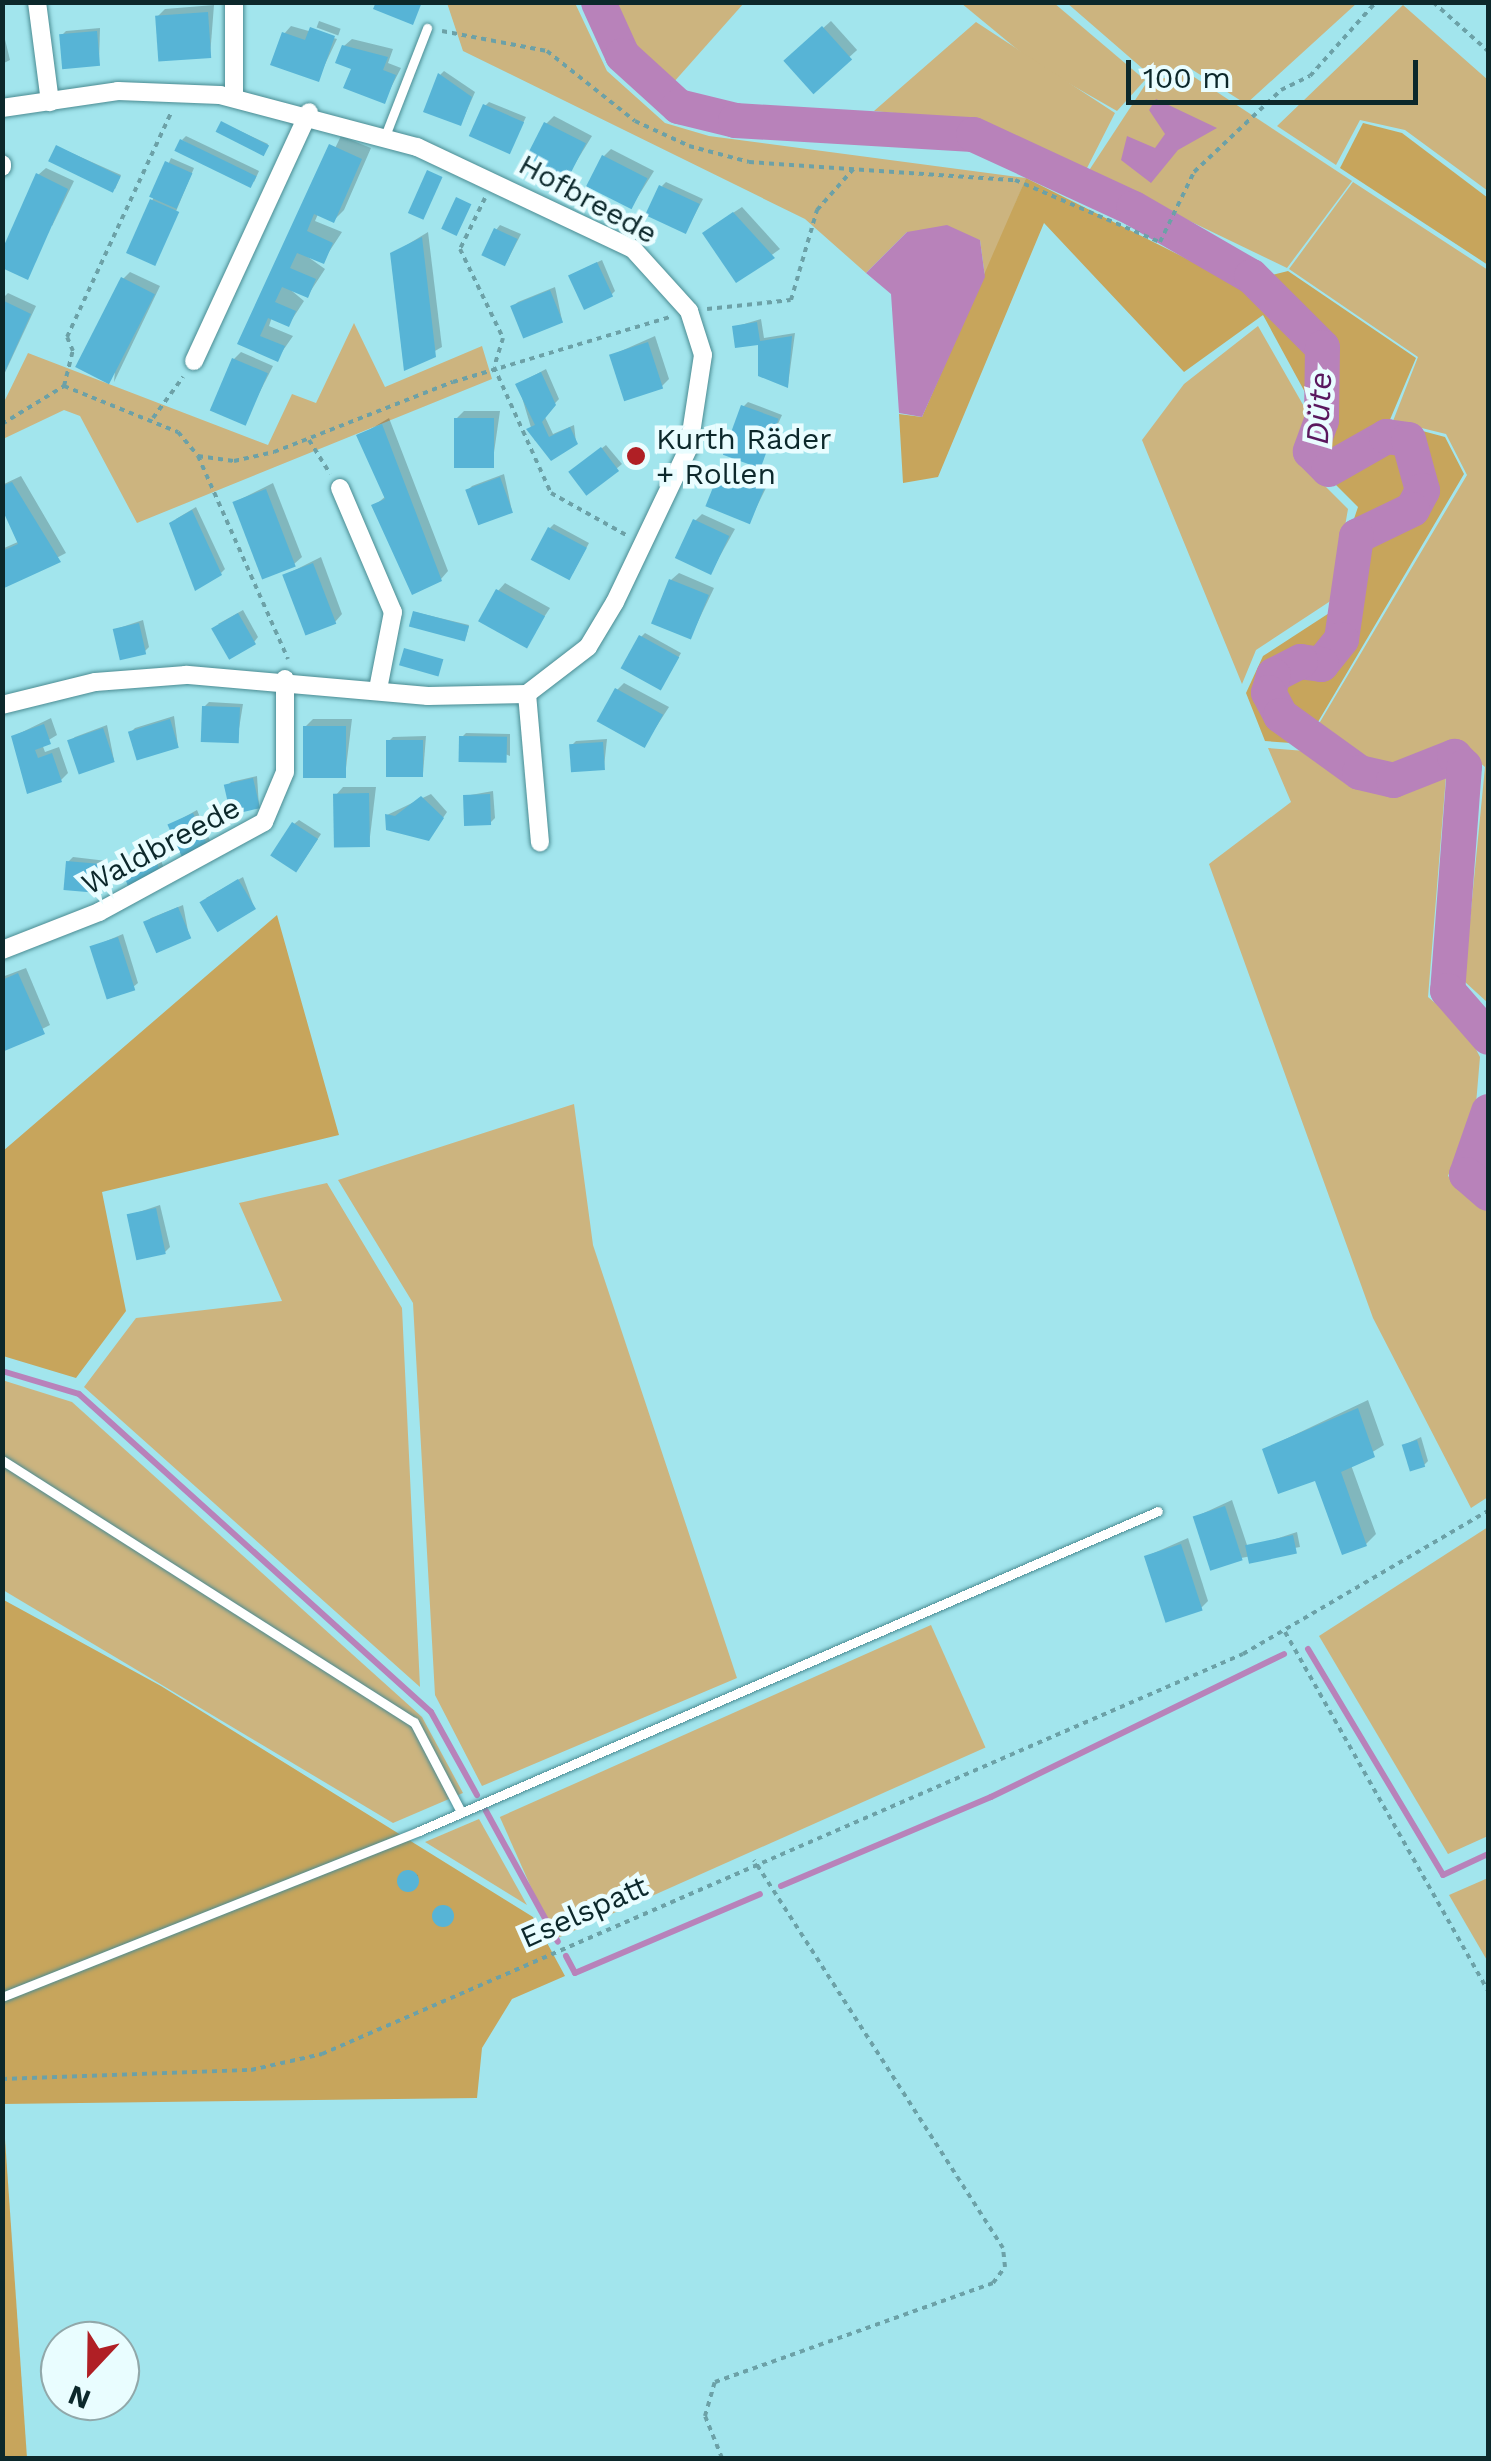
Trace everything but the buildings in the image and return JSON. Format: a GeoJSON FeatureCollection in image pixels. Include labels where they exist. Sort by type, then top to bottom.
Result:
{"type":"FeatureCollection","features":[{"type":"Feature","properties":{"kind":"street"},"geometry":{"type":"LineString","coordinates":[[37,2],[50,102]]}},
{"type":"Feature","properties":{"kind":"street"},"geometry":{"type":"LineString","coordinates":[[234,2],[234,96]]}},
{"type":"Feature","properties":{"kind":"street","name":"Hofbreede"},"geometry":{"type":"LineString","coordinates":[[2,108],[182,91],[234,96],[308,112],[496,178],[633,249],[689,311],[703,354],[701,403],[643,545],[588,647],[527,694]]}},
{"type":"Feature","properties":{"kind":"street"},"geometry":{"type":"LineString","coordinates":[[194,361],[308,112]]}},
{"type":"Feature","properties":{"kind":"street"},"geometry":{"type":"LineString","coordinates":[[340,488],[393,612],[378,688]]}},
{"type":"Feature","properties":{"kind":"street"},"geometry":{"type":"LineString","coordinates":[[2,705],[95,682],[286,679],[378,688],[527,694],[540,842]]}},
{"type":"Feature","properties":{"kind":"street","name":"Waldbreede"},"geometry":{"type":"LineString","coordinates":[[2,950],[99,912],[264,822],[285,772],[286,679]]}},
{"type":"Feature","properties":{"kind":"lane"},"geometry":{"type":"LineString","coordinates":[[385,136],[427,28]]}},
{"type":"Feature","properties":{"kind":"lane"},"geometry":{"type":"LineString","coordinates":[[2,1460],[414,1722],[460,1812]]}},
{"type":"Feature","properties":{"kind":"lane"},"geometry":{"type":"LineString","coordinates":[[2,1998],[460,1812],[1158,1511]]}},
{"type":"Feature","properties":{"kind":"path"},"geometry":{"type":"LineString","coordinates":[[427,28],[547,51],[635,121],[689,146],[749,162],[1015,180],[1160,242],[1194,172],[1281,90],[1310,76],[1376,2]]}},
{"type":"Feature","properties":{"kind":"path"},"geometry":{"type":"LineString","coordinates":[[1434,2],[1488,51]]}},
{"type":"Feature","properties":{"kind":"path"},"geometry":{"type":"LineString","coordinates":[[2,424],[64,386],[73,351],[67,338],[182,91]]}},
{"type":"Feature","properties":{"kind":"path"},"geometry":{"type":"LineString","coordinates":[[496,178],[460,249],[503,338],[494,368],[551,493],[643,545]]}},
{"type":"Feature","properties":{"kind":"path"},"geometry":{"type":"LineString","coordinates":[[153,418],[194,361]]}},
{"type":"Feature","properties":{"kind":"path"},"geometry":{"type":"LineString","coordinates":[[198,456],[234,462],[309,440],[494,368]]}},
{"type":"Feature","properties":{"kind":"path"},"geometry":{"type":"LineString","coordinates":[[64,386],[153,418],[198,456],[289,662],[286,679]]}},
{"type":"Feature","properties":{"kind":"path"},"geometry":{"type":"LineString","coordinates":[[309,440],[340,488]]}},
{"type":"Feature","properties":{"kind":"path","name":"Eselspatt"},"geometry":{"type":"LineString","coordinates":[[2,2079],[251,2070],[322,2054],[754,1860],[1285,1632],[1488,1511]]}},
{"type":"Feature","properties":{"kind":"path"},"geometry":{"type":"LineString","coordinates":[[1285,1632],[1488,1992]]}},
{"type":"Feature","properties":{"kind":"path"},"geometry":{"type":"LineString","coordinates":[[722,2458],[706,2416],[715,2382],[993,2283],[1005,2268],[1003,2248],[754,1860]]}},
{"type":"Feature","properties":{"kind":"shaded area"},"geometry":{"type":"Polygon","coordinates":[[[447,3],[575,3],[607,71],[665,123],[709,136],[1026,178],[985,277],[980,240],[907,232],[866,273],[805,219],[463,51],[447,3]]]}},
{"type":"Feature","properties":{"kind":"shaded area"},"geometry":{"type":"Polygon","coordinates":[[[616,3],[744,3],[673,83],[637,48],[616,3]]]}},
{"type":"Feature","properties":{"kind":"shaded area"},"geometry":{"type":"Polygon","coordinates":[[[961,3],[1054,3],[1145,80],[1117,111],[1035,64],[961,3]]]}},
{"type":"Feature","properties":{"kind":"shaded area"},"geometry":{"type":"Polygon","coordinates":[[[1067,3],[1357,3],[1246,104],[1188,67],[1150,75],[1067,3]]]}},
{"type":"Feature","properties":{"kind":"shaded area"},"geometry":{"type":"Polygon","coordinates":[[[1403,5],[1488,80],[1488,191],[1405,130],[1360,120],[1336,165],[1277,126],[1403,5]]]}},
{"type":"Feature","properties":{"kind":"shaded area"},"geometry":{"type":"Polygon","coordinates":[[[976,22],[1115,113],[1086,170],[975,121],[874,111],[976,22]]]}},
{"type":"Feature","properties":{"kind":"shaded area"},"geometry":{"type":"Polygon","coordinates":[[[1188,73],[1352,181],[1287,268],[1088,172],[1147,82],[1188,73]]]}},
{"type":"Feature","properties":{"kind":"shaded area"},"geometry":{"type":"Polygon","coordinates":[[[1156,99],[1217,128],[1178,150],[1151,183],[1121,160],[1127,136],[1155,148],[1165,134],[1149,110],[1156,99]]]}},
{"type":"Feature","properties":{"kind":"shaded area"},"geometry":{"type":"Polygon","coordinates":[[[1363,123],[1402,133],[1488,198],[1488,265],[1340,168],[1363,123]]]}},
{"type":"Feature","properties":{"kind":"shaded area"},"geometry":{"type":"Polygon","coordinates":[[[1026,178],[1237,284],[1288,271],[1416,358],[1389,422],[1445,437],[1464,474],[1305,744],[1265,741],[1246,693],[1263,656],[1340,606],[1341,557],[1358,507],[1305,454],[1319,418],[1263,315],[1184,372],[1044,223],[938,477],[903,483],[899,414],[922,417],[1026,178]]]}},
{"type":"Feature","properties":{"kind":"shaded area"},"geometry":{"type":"Polygon","coordinates":[[[1353,182],[1488,270],[1488,1003],[1464,981],[1485,767],[1452,739],[1387,767],[1361,761],[1317,727],[1467,475],[1446,434],[1393,421],[1418,357],[1289,269],[1353,182]]]}},
{"type":"Feature","properties":{"kind":"shaded area"},"geometry":{"type":"Polygon","coordinates":[[[947,225],[980,240],[985,277],[922,417],[899,413],[891,294],[866,273],[907,232],[947,225]]]}},
{"type":"Feature","properties":{"kind":"shaded area"},"geometry":{"type":"Polygon","coordinates":[[[354,323],[385,387],[482,346],[492,379],[137,523],[80,416],[64,410],[3,439],[3,404],[28,353],[268,445],[292,394],[316,403],[354,323]]]}},
{"type":"Feature","properties":{"kind":"shaded area"},"geometry":{"type":"Polygon","coordinates":[[[1258,326],[1310,417],[1296,457],[1348,509],[1332,600],[1256,650],[1242,684],[1142,440],[1184,384],[1258,326]]]}},
{"type":"Feature","properties":{"kind":"shaded area"},"geometry":{"type":"Polygon","coordinates":[[[1268,748],[1305,751],[1350,787],[1395,798],[1446,776],[1428,997],[1465,1028],[1480,1057],[1476,1104],[1448,1176],[1488,1211],[1488,1497],[1471,1508],[1373,1318],[1209,864],[1291,802],[1268,748]]]}},
{"type":"Feature","properties":{"kind":"shaded area"},"geometry":{"type":"Polygon","coordinates":[[[277,915],[339,1135],[102,1192],[126,1311],[76,1378],[3,1356],[3,1151],[277,915]]]}},
{"type":"Feature","properties":{"kind":"shaded area"},"geometry":{"type":"Polygon","coordinates":[[[574,1104],[593,1245],[737,1678],[482,1786],[435,1695],[413,1303],[338,1180],[574,1104]]]}},
{"type":"Feature","properties":{"kind":"shaded area"},"geometry":{"type":"Polygon","coordinates":[[[327,1183],[402,1308],[420,1687],[84,1387],[136,1318],[282,1301],[239,1203],[327,1183]]]}},
{"type":"Feature","properties":{"kind":"shaded area"},"geometry":{"type":"Polygon","coordinates":[[[2,1380],[72,1402],[422,1717],[463,1793],[393,1823],[3,1590],[2,1380]]]}},
{"type":"Feature","properties":{"kind":"shaded area"},"geometry":{"type":"Polygon","coordinates":[[[1488,1527],[1488,1836],[1448,1854],[1319,1636],[1488,1527]]]}},
{"type":"Feature","properties":{"kind":"shaded area"},"geometry":{"type":"Polygon","coordinates":[[[2,1599],[161,1686],[533,1917],[565,1976],[512,1999],[482,2048],[477,2098],[3,2104],[2,1599]]]}},
{"type":"Feature","properties":{"kind":"shaded area"},"geometry":{"type":"Polygon","coordinates":[[[931,1625],[986,1747],[554,1939],[500,1817],[931,1625]]]}},
{"type":"Feature","properties":{"kind":"shaded area"},"geometry":{"type":"Polygon","coordinates":[[[479,1819],[527,1905],[425,1842],[479,1819]]]}},
{"type":"Feature","properties":{"kind":"shaded area"},"geometry":{"type":"Polygon","coordinates":[[[1488,1878],[1488,1962],[1449,1895],[1488,1878]]]}},
{"type":"Feature","properties":{"kind":"shaded area"},"geometry":{"type":"Polygon","coordinates":[[[3,2110],[27,2458],[3,2458],[3,2110]]]}},
{"type":"Feature","properties":{"kind":"waterway","name":"Düte"},"geometry":{"type":"LineString","coordinates":[[598,2],[622,55],[678,106],[735,120],[973,134],[1133,208],[1251,276],[1322,347],[1321,420],[1310,451],[1328,469],[1386,436],[1408,439],[1422,490],[1412,509],[1356,536],[1341,639],[1321,664],[1300,661],[1273,675],[1268,692],[1280,715],[1359,772],[1393,780],[1454,756],[1464,766],[1447,990],[1488,1037]]}},
{"type":"Feature","properties":{"kind":"waterway","name":"Düte"},"geometry":{"type":"LineString","coordinates":[[1488,1111],[1466,1174],[1488,1193]]}},
{"type":"Feature","properties":{"kind":"waterway"},"geometry":{"type":"LineString","coordinates":[[2,1371],[79,1394],[431,1712],[477,1795]]}},
{"type":"Feature","properties":{"kind":"waterway"},"geometry":{"type":"LineString","coordinates":[[1308,1649],[1443,1875],[1488,1854]]}},
{"type":"Feature","properties":{"kind":"waterway"},"geometry":{"type":"LineString","coordinates":[[781,1886],[991,1797],[1284,1654]]}},
{"type":"Feature","properties":{"kind":"waterway"},"geometry":{"type":"LineString","coordinates":[[486,1811],[558,1942]]}},
{"type":"Feature","properties":{"kind":"waterway"},"geometry":{"type":"LineString","coordinates":[[566,1956],[575,1973],[760,1894]]}},
{"type":"Feature","properties":{"kind":"place","name":"Kurth Räder + Rollen"},"geometry":{"type":"Point","coordinates":[636,456]}}]}
